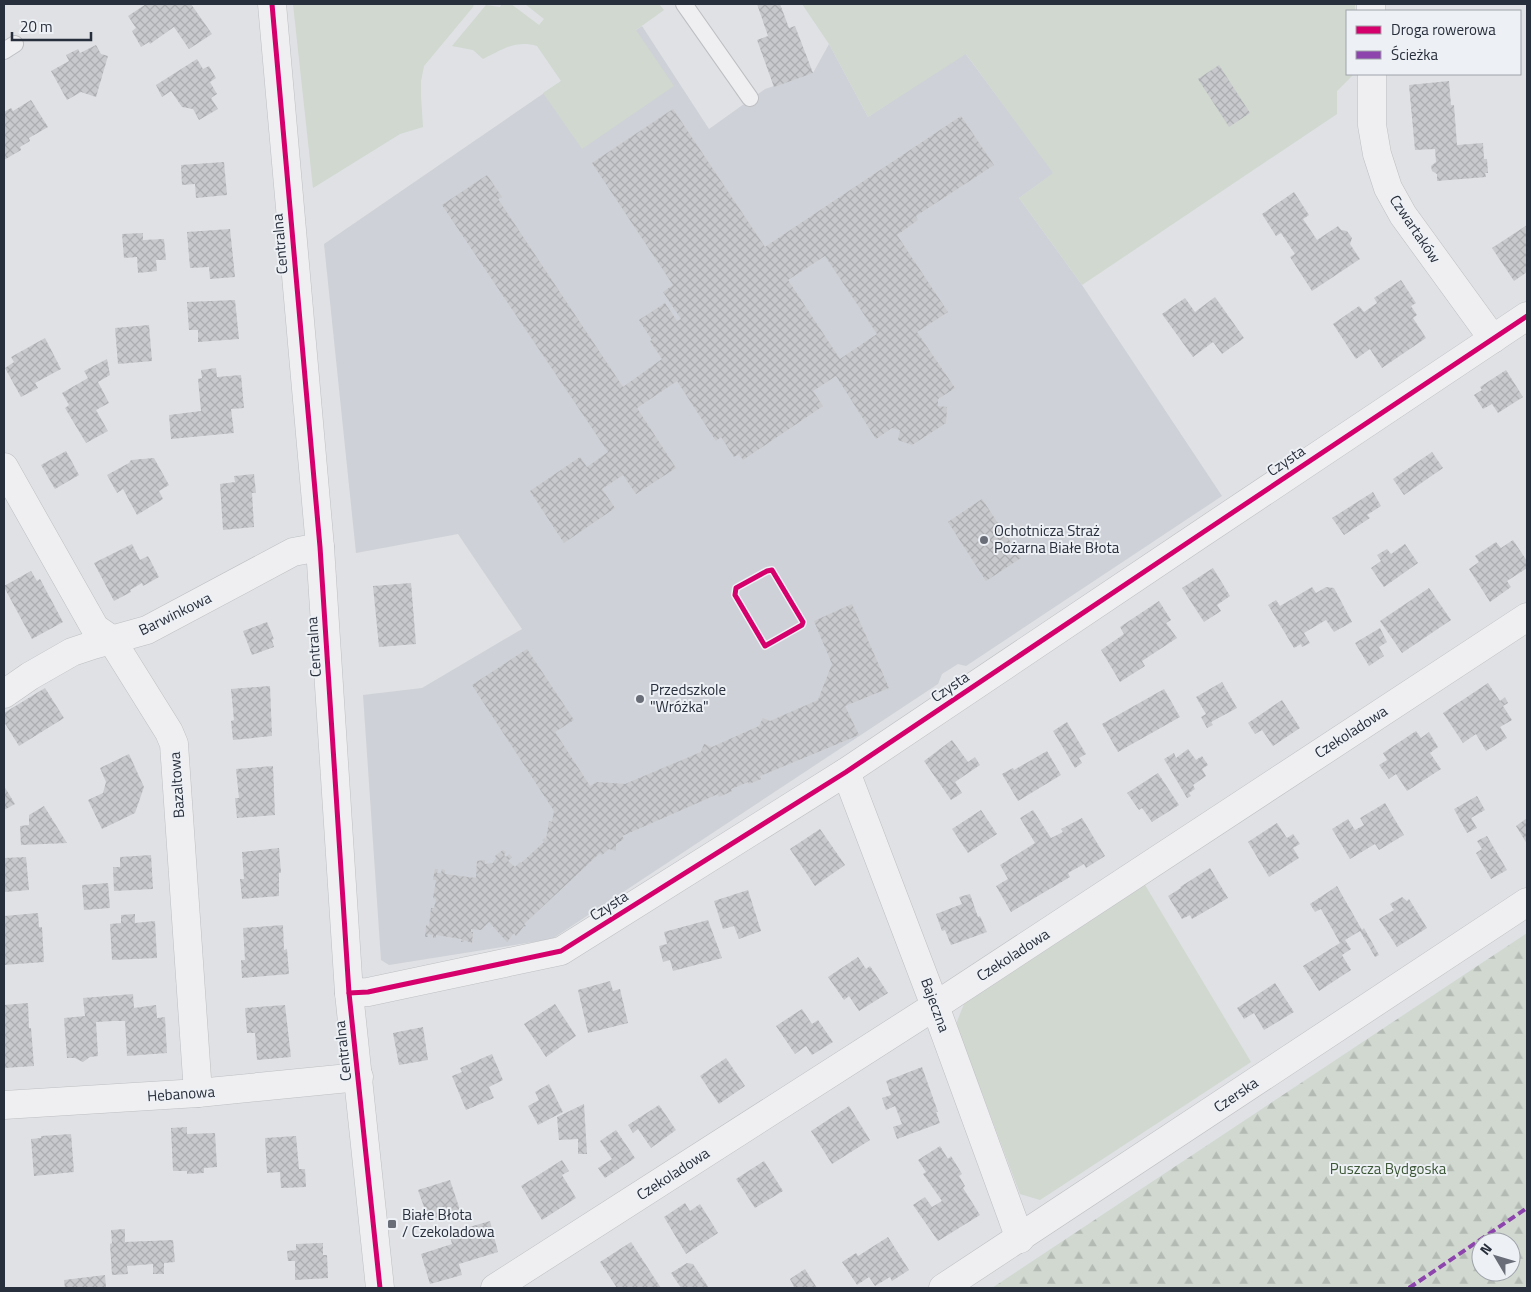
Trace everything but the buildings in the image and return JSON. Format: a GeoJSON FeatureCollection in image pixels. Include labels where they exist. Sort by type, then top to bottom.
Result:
{"type":"FeatureCollection","features":[{"type":"Feature","properties":{"kind":"street","name":"Centralna"},"geometry":{"type":"LineString","coordinates":[[272,4],[320,547],[350,993],[380,1288]]}},
{"type":"Feature","properties":{"kind":"street","name":"Czwartaków"},"geometry":{"type":"LineString","coordinates":[[1372,75],[1372,126],[1377,154],[1388,188],[1403,215],[1493,339]]}},
{"type":"Feature","properties":{"kind":"street","name":"Czysta"},"geometry":{"type":"LineString","coordinates":[[350,993],[368,992],[561,951],[846,772],[1527,316]]}},
{"type":"Feature","properties":{"kind":"street","name":"Bazaltowa"},"geometry":{"type":"LineString","coordinates":[[4,467],[94,628],[111,639],[169,732],[174,744],[198,1093]]}},
{"type":"Feature","properties":{"kind":"street","name":"Barwinkowa"},"geometry":{"type":"LineString","coordinates":[[4,694],[30,676],[72,652],[147,630],[293,552],[320,547]]}},
{"type":"Feature","properties":{"kind":"street","name":"Czekoladowa"},"geometry":{"type":"LineString","coordinates":[[495,1288],[935,1006],[1527,617]]}},
{"type":"Feature","properties":{"kind":"street","name":"Bajeczna"},"geometry":{"type":"LineString","coordinates":[[846,772],[935,1006],[1020,1238]]}},
{"type":"Feature","properties":{"kind":"street","name":"Czerska"},"geometry":{"type":"LineString","coordinates":[[944,1288],[1527,902]]}},
{"type":"Feature","properties":{"kind":"street","name":"Hebanowa"},"geometry":{"type":"LineString","coordinates":[[4,1105],[198,1093],[358,1077]]}},
{"type":"Feature","properties":{"kind":"lane"},"geometry":{"type":"LineString","coordinates":[[684,4],[750,98]]}},
{"type":"Feature","properties":{"kind":"shaded area"},"geometry":{"type":"Polygon","coordinates":[[[642,26],[709,129],[765,89],[813,73],[829,44],[868,117],[965,53],[1054,173],[1019,198],[1082,285],[1222,496],[966,666],[958,664],[942,674],[938,684],[552,939],[389,965],[381,960],[363,695],[422,688],[522,629],[458,534],[356,553],[324,244],[642,26]]]}},
{"type":"Feature","properties":{"kind":"green space"},"geometry":{"type":"Polygon","coordinates":[[[293,4],[474,4],[424,66],[421,81],[423,127],[400,134],[313,188],[293,4]]]}},
{"type":"Feature","properties":{"kind":"green space"},"geometry":{"type":"Polygon","coordinates":[[[502,4],[511,4],[539,25],[544,19],[525,4],[659,4],[664,10],[636,30],[674,86],[582,149],[543,93],[561,81],[537,46],[529,44],[516,45],[483,59],[473,50],[452,46],[486,5],[500,7],[502,4]]]}},
{"type":"Feature","properties":{"kind":"green space"},"geometry":{"type":"Polygon","coordinates":[[[802,4],[1355,4],[1355,10],[1346,10],[1346,75],[1353,75],[1337,91],[1337,114],[1082,285],[1019,198],[1053,173],[966,54],[868,117],[829,44],[802,4]]]}},
{"type":"Feature","properties":{"kind":"green space"},"geometry":{"type":"Polygon","coordinates":[[[1145,885],[1251,1062],[1040,1200],[1020,1194],[956,1024],[964,1004],[1145,885]]]}},
{"type":"Feature","properties":{"kind":"green space","name":"Puszcza Bydgoska"},"geometry":{"type":"Polygon","coordinates":[[[1527,933],[1527,1288],[992,1288],[1527,933]]]}},
{"type":"Feature","properties":{"kind":"marked path"},"geometry":{"type":"LineString","coordinates":[[1409,1288],[1527,1208]]}},
{"type":"Feature","properties":{"kind":"cycle path"},"geometry":{"type":"LineString","coordinates":[[272,4],[320,547],[349,993],[380,1288]]}},
{"type":"Feature","properties":{"kind":"cycle path"},"geometry":{"type":"LineString","coordinates":[[349,993],[368,992],[561,951],[846,772],[1527,316]]}},
{"type":"Feature","properties":{"kind":"cycle path"},"geometry":{"type":"LineString","coordinates":[[772,570],[803,622],[802,625],[765,646],[735,595],[736,588],[772,570]]}},
{"type":"Feature","properties":{"kind":"place","name":"Ochotnicza Straż Pożarna Białe Błota"},"geometry":{"type":"Point","coordinates":[984,540]}},
{"type":"Feature","properties":{"kind":"place","name":"Przedszkole \"Wróżka\""},"geometry":{"type":"Point","coordinates":[640,699]}},
{"type":"Feature","properties":{"kind":"place","name":"Białe Błota / Czekoladowa"},"geometry":{"type":"Point","coordinates":[392,1224]}}]}
